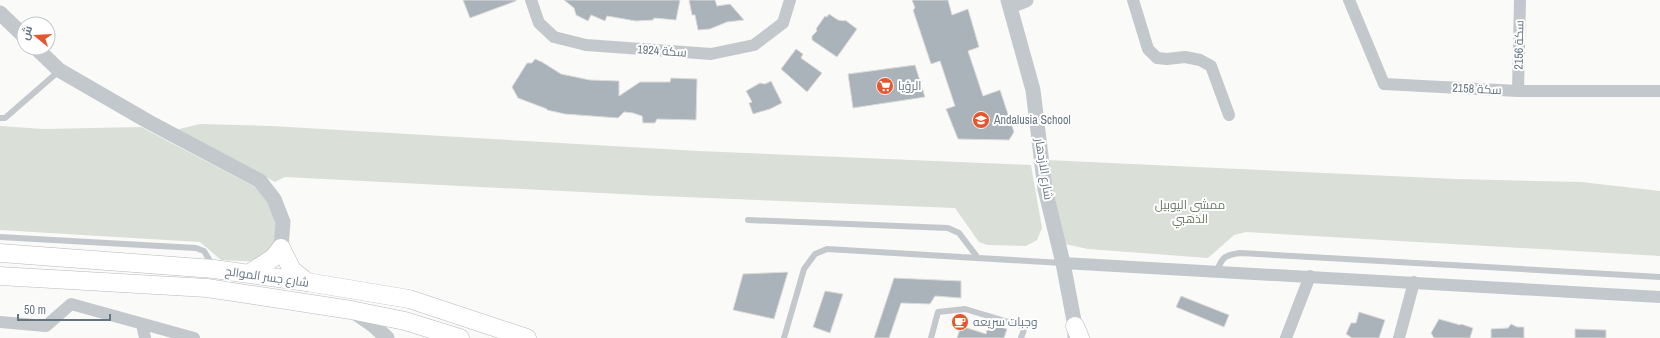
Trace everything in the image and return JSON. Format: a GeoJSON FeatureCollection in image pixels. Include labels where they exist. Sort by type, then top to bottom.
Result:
{"type":"FeatureCollection","features":[{"type":"Feature","properties":{"kind":"main road"},"geometry":{"type":"LineString","coordinates":[[250,273],[273,258],[281,248],[292,270],[307,282]]}},
{"type":"Feature","properties":{"kind":"main road","name":"شارع جسر الموالح"},"geometry":{"type":"LineString","coordinates":[[0,253],[214,269],[307,282],[409,299],[527,338]]}},
{"type":"Feature","properties":{"kind":"main road","name":"شارع جسر الموالح"},"geometry":{"type":"LineString","coordinates":[[0,276],[208,288],[351,310],[405,321],[460,338]]}},
{"type":"Feature","properties":{"kind":"street","name":"سكة 1924"},"geometry":{"type":"LineString","coordinates":[[531,0],[539,23],[554,37],[586,45],[711,54],[754,45],[783,23],[790,0]]}},
{"type":"Feature","properties":{"kind":"street"},"geometry":{"type":"LineString","coordinates":[[1010,3],[1026,0]]}},
{"type":"Feature","properties":{"kind":"street"},"geometry":{"type":"LineString","coordinates":[[1133,0],[1148,48],[1157,58],[1167,60],[1185,57],[1200,60],[1210,66],[1229,115]]}},
{"type":"Feature","properties":{"kind":"street","name":"سكة 2158"},"geometry":{"type":"LineString","coordinates":[[1349,0],[1384,84],[1518,91],[1660,91]]}},
{"type":"Feature","properties":{"kind":"street","name":"سكة 2156"},"geometry":{"type":"LineString","coordinates":[[1518,91],[1520,0]]}},
{"type":"Feature","properties":{"kind":"street","name":"شارع الازدهار"},"geometry":{"type":"LineString","coordinates":[[1010,3],[1033,90],[1045,189],[1063,263],[1076,334]]}},
{"type":"Feature","properties":{"kind":"street"},"geometry":{"type":"LineString","coordinates":[[0,14],[16,29]]}},
{"type":"Feature","properties":{"kind":"street"},"geometry":{"type":"LineString","coordinates":[[44,56],[59,70],[149,122],[260,181],[274,199],[283,222],[281,248]]}},
{"type":"Feature","properties":{"kind":"street"},"geometry":{"type":"LineString","coordinates":[[1063,263],[1660,297]]}},
{"type":"Feature","properties":{"kind":"street"},"geometry":{"type":"LineString","coordinates":[[1286,338],[1310,276]]}},
{"type":"Feature","properties":{"kind":"street"},"geometry":{"type":"LineString","coordinates":[[1399,338],[1414,282]]}},
{"type":"Feature","properties":{"kind":"street"},"geometry":{"type":"LineString","coordinates":[[0,322],[48,332],[71,304],[194,338]]}},
{"type":"Feature","properties":{"kind":"street"},"geometry":{"type":"LineString","coordinates":[[351,310],[373,325],[387,338]]}},
{"type":"Feature","properties":{"kind":"street"},"geometry":{"type":"LineString","coordinates":[[142,324],[145,338]]}},
{"type":"Feature","properties":{"kind":"street"},"geometry":{"type":"LineString","coordinates":[[423,338],[443,332]]}},
{"type":"Feature","properties":{"kind":"lane"},"geometry":{"type":"LineString","coordinates":[[0,118],[5,118],[59,70]]}},
{"type":"Feature","properties":{"kind":"lane"},"geometry":{"type":"LineString","coordinates":[[748,220],[948,228],[959,232],[978,258]]}},
{"type":"Feature","properties":{"kind":"lane"},"geometry":{"type":"LineString","coordinates":[[0,237],[196,248],[204,251],[214,269]]}},
{"type":"Feature","properties":{"kind":"lane"},"geometry":{"type":"LineString","coordinates":[[784,338],[804,269],[815,254],[827,249],[1063,263]]}},
{"type":"Feature","properties":{"kind":"lane"},"geometry":{"type":"LineString","coordinates":[[1217,271],[1221,261],[1224,258],[1228,255],[1240,253],[1660,277]]}},
{"type":"Feature","properties":{"kind":"lane"},"geometry":{"type":"LineString","coordinates":[[931,338],[938,312],[965,309],[1025,327],[1021,338]]}},
{"type":"Feature","properties":{"kind":"green space"},"geometry":{"type":"Polygon","coordinates":[[[200,124],[271,126],[698,151],[1031,165],[1042,228],[1037,240],[1026,246],[987,245],[979,242],[955,208],[660,196],[285,177],[275,182],[175,130],[200,124]]]}},
{"type":"Feature","properties":{"kind":"green space"},"geometry":{"type":"Polygon","coordinates":[[[0,126],[44,129],[141,127],[257,188],[270,198],[279,230],[272,249],[261,262],[221,260],[200,242],[0,230],[0,126]]]}},
{"type":"Feature","properties":{"kind":"green space","name":"ممشى اليوبيل الذهبي"},"geometry":{"type":"Polygon","coordinates":[[[1046,160],[1456,179],[1581,182],[1660,191],[1660,256],[1246,232],[1234,235],[1208,258],[1088,249],[1065,244],[1046,160]]]}},
{"type":"Feature","properties":{"kind":"building"},"geometry":{"type":"Polygon","coordinates":[[[463,0],[516,0],[516,1],[470,18],[463,0]]]}},
{"type":"Feature","properties":{"kind":"building"},"geometry":{"type":"Polygon","coordinates":[[[564,0],[680,0],[676,20],[654,18],[653,20],[636,21],[607,16],[605,21],[591,15],[588,21],[576,15],[574,8],[564,0]]]}},
{"type":"Feature","properties":{"kind":"building"},"geometry":{"type":"Polygon","coordinates":[[[689,0],[715,0],[717,6],[730,4],[744,20],[727,22],[710,29],[698,30],[695,15],[692,15],[689,0]]]}},
{"type":"Feature","properties":{"kind":"building"},"geometry":{"type":"Polygon","coordinates":[[[912,0],[948,0],[952,15],[968,9],[979,47],[968,51],[983,96],[1000,90],[1014,132],[1009,140],[958,139],[946,109],[955,106],[940,61],[931,64],[913,10],[915,8],[912,0]]]}},
{"type":"Feature","properties":{"kind":"building"},"geometry":{"type":"Polygon","coordinates":[[[829,14],[838,20],[845,20],[857,29],[837,57],[812,40],[812,36],[817,31],[816,29],[825,16],[827,17],[829,14]]]}},
{"type":"Feature","properties":{"kind":"building"},"geometry":{"type":"Polygon","coordinates":[[[796,49],[803,54],[801,58],[822,73],[807,92],[781,69],[796,49]]]}},
{"type":"Feature","properties":{"kind":"building"},"geometry":{"type":"Polygon","coordinates":[[[535,59],[561,74],[590,80],[619,81],[619,96],[640,82],[670,82],[671,78],[697,79],[696,120],[657,119],[655,123],[643,123],[642,116],[633,113],[624,112],[618,118],[565,114],[547,110],[518,98],[512,87],[527,63],[532,63],[535,59]]]}},
{"type":"Feature","properties":{"kind":"building","name":"الرؤيا"},"geometry":{"type":"Polygon","coordinates":[[[915,65],[925,97],[853,108],[848,74],[915,65]]]}},
{"type":"Feature","properties":{"kind":"building"},"geometry":{"type":"Polygon","coordinates":[[[771,81],[782,103],[770,109],[753,114],[749,103],[752,102],[746,91],[760,83],[765,84],[771,81]]]}},
{"type":"Feature","properties":{"kind":"building"},"geometry":{"type":"Polygon","coordinates":[[[788,272],[774,319],[733,310],[743,274],[788,272]]]}},
{"type":"Feature","properties":{"kind":"building"},"geometry":{"type":"Polygon","coordinates":[[[894,278],[961,281],[961,298],[935,296],[930,304],[901,303],[889,338],[874,338],[894,278]]]}},
{"type":"Feature","properties":{"kind":"building"},"geometry":{"type":"Polygon","coordinates":[[[825,291],[843,294],[830,333],[813,327],[825,291]]]}},
{"type":"Feature","properties":{"kind":"building"},"geometry":{"type":"Polygon","coordinates":[[[1181,296],[1229,315],[1224,327],[1176,307],[1181,296]]]}},
{"type":"Feature","properties":{"kind":"building"},"geometry":{"type":"Polygon","coordinates":[[[1359,312],[1385,320],[1379,338],[1352,338],[1346,334],[1351,323],[1356,323],[1359,312]]]}},
{"type":"Feature","properties":{"kind":"building"},"geometry":{"type":"Polygon","coordinates":[[[1439,319],[1473,328],[1470,338],[1434,338],[1431,333],[1439,319]]]}},
{"type":"Feature","properties":{"kind":"building"},"geometry":{"type":"Polygon","coordinates":[[[989,323],[1007,329],[1004,338],[957,338],[961,326],[986,334],[989,323]]]}},
{"type":"Feature","properties":{"kind":"building"},"geometry":{"type":"Polygon","coordinates":[[[1511,324],[1517,327],[1524,327],[1524,338],[1491,338],[1491,329],[1508,328],[1511,324]]]}},
{"type":"Feature","properties":{"kind":"building"},"geometry":{"type":"Polygon","coordinates":[[[1575,329],[1606,330],[1606,338],[1575,338],[1575,329]]]}},
{"type":"Feature","properties":{"kind":"place","name":"الرؤيا"},"geometry":{"type":"Point","coordinates":[885,86]}},
{"type":"Feature","properties":{"kind":"place","name":"Andalusia School"},"geometry":{"type":"Point","coordinates":[981,120]}},
{"type":"Feature","properties":{"kind":"place","name":"وجبات سريعه"},"geometry":{"type":"Point","coordinates":[960,322]}}]}
